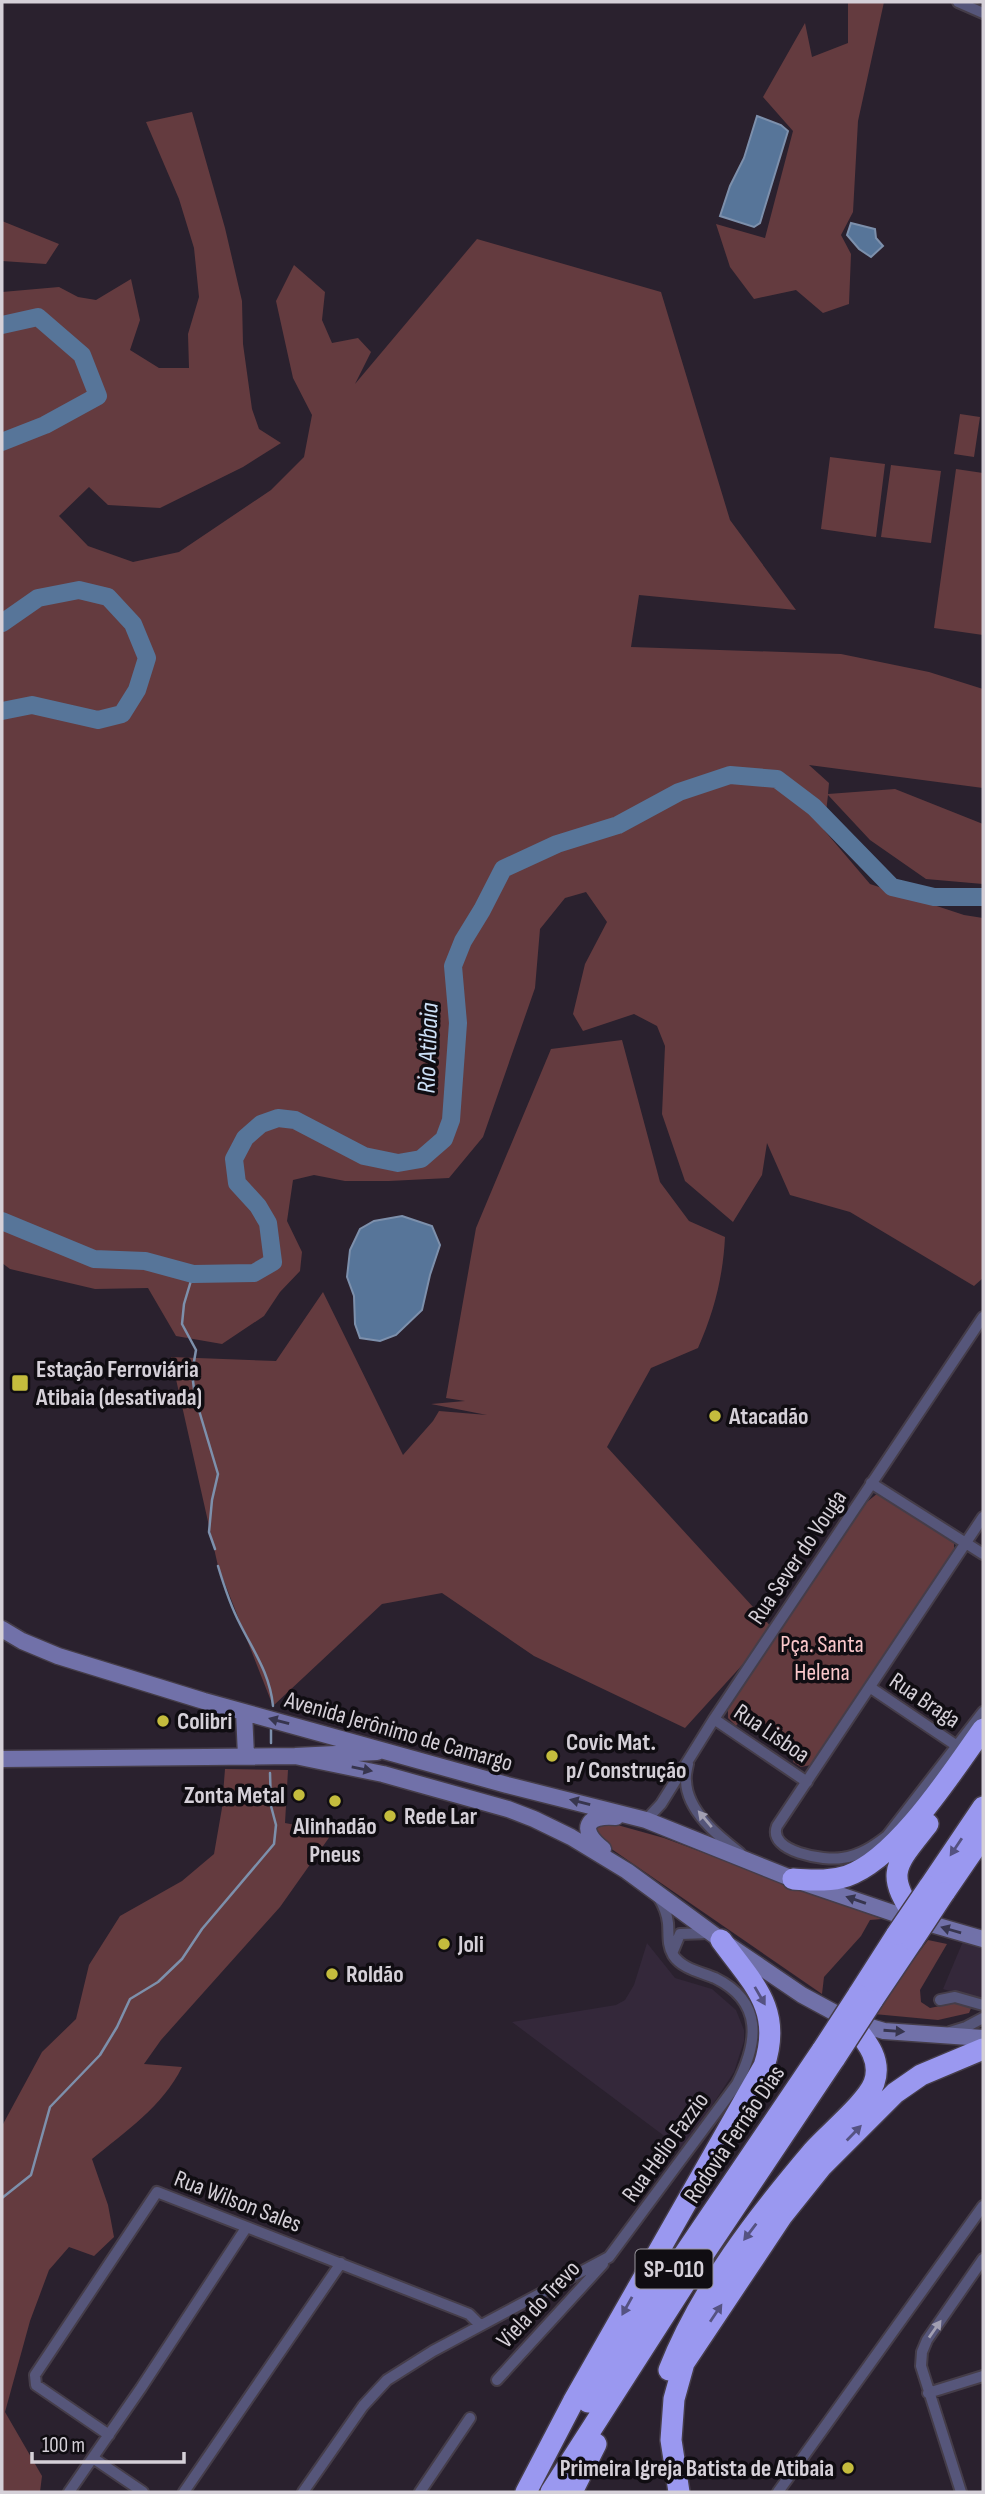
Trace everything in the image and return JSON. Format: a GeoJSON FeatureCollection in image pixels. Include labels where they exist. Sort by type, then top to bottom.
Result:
{"type":"FeatureCollection","features":[{"type":"Feature","properties":{"kind":"highway"},"geometry":{"type":"LineString","coordinates":[[793,1879],[824,1881],[849,1875],[882,1854],[943,1786],[983,1729]]}},
{"type":"Feature","properties":{"kind":"highway"},"geometry":{"type":"LineString","coordinates":[[909,1932],[896,1877],[900,1862],[983,1749]]}},
{"type":"Feature","properties":{"kind":"highway","name":"Rodovia Fernão Dias"},"geometry":{"type":"LineString","coordinates":[[551,2492],[829,2054],[937,1890],[983,1807]]}},
{"type":"Feature","properties":{"kind":"highway","name":"Rodovia Fernão Dias"},"geometry":{"type":"LineString","coordinates":[[937,1890],[983,1836]]}},
{"type":"Feature","properties":{"kind":"highway"},"geometry":{"type":"LineString","coordinates":[[528,2492],[573,2402],[764,2066],[770,2048],[770,2015],[748,1977],[716,1937]]}},
{"type":"Feature","properties":{"kind":"highway"},"geometry":{"type":"LineString","coordinates":[[667,2492],[659,2422],[666,2377],[681,2339],[708,2289],[755,2224],[873,2084],[877,2067],[873,2053],[850,2021]]}},
{"type":"Feature","properties":{"kind":"highway"},"geometry":{"type":"LineString","coordinates":[[680,2492],[671,2440],[674,2399],[684,2364],[782,2216],[822,2166],[895,2093],[921,2075],[983,2049]]}},
{"type":"Feature","properties":{"kind":"highway","name":"Rodovia Fernão Dias"},"geometry":{"type":"LineString","coordinates":[[528,2492],[683,2256],[829,2054]]}},
{"type":"Feature","properties":{"kind":"highway"},"geometry":{"type":"LineString","coordinates":[[572,2492],[628,2383],[703,2255]]}},
{"type":"Feature","properties":{"kind":"main road","name":"Avenida Jerônimo de Camargo"},"geometry":{"type":"LineString","coordinates":[[2,1629],[22,1641],[58,1656],[244,1712],[507,1785],[643,1819],[793,1879],[909,1932],[983,1939]]}},
{"type":"Feature","properties":{"kind":"main road"},"geometry":{"type":"LineString","coordinates":[[244,1712],[246,1756]]}},
{"type":"Feature","properties":{"kind":"main road"},"geometry":{"type":"LineString","coordinates":[[2,1759],[295,1756],[392,1752]]}},
{"type":"Feature","properties":{"kind":"main road"},"geometry":{"type":"LineString","coordinates":[[295,1756],[383,1774],[508,1809],[534,1819],[571,1837],[627,1871],[716,1937],[802,1994],[850,2021],[884,2031],[983,2038]]}},
{"type":"Feature","properties":{"kind":"main road"},"geometry":{"type":"LineString","coordinates":[[426,1786],[431,1779],[442,1775],[507,1785]]}},
{"type":"Feature","properties":{"kind":"main road"},"geometry":{"type":"LineString","coordinates":[[627,1871],[617,1859],[597,1844],[587,1830],[589,1823],[604,1816],[643,1819]]}},
{"type":"Feature","properties":{"kind":"street"},"geometry":{"type":"LineString","coordinates":[[958,2],[983,13]]}},
{"type":"Feature","properties":{"kind":"street","name":"Rua Sever do Vouga"},"geometry":{"type":"LineString","coordinates":[[643,1819],[660,1804],[983,1317]]}},
{"type":"Feature","properties":{"kind":"street"},"geometry":{"type":"LineString","coordinates":[[871,1483],[983,1555]]}},
{"type":"Feature","properties":{"kind":"street"},"geometry":{"type":"LineString","coordinates":[[983,1517],[807,1782],[775,1832],[776,1838],[787,1847],[807,1856],[825,1859],[845,1858],[866,1851],[887,1836],[983,1712]]}},
{"type":"Feature","properties":{"kind":"street","name":"Rua Braga"},"geometry":{"type":"LineString","coordinates":[[871,1688],[957,1746]]}},
{"type":"Feature","properties":{"kind":"street","name":"Rua Lisboa"},"geometry":{"type":"LineString","coordinates":[[714,1719],[807,1782]]}},
{"type":"Feature","properties":{"kind":"street"},"geometry":{"type":"LineString","coordinates":[[689,1758],[686,1781],[690,1799],[719,1835],[754,1864]]}},
{"type":"Feature","properties":{"kind":"street"},"geometry":{"type":"LineString","coordinates":[[656,1892],[668,1921],[672,1954]]}},
{"type":"Feature","properties":{"kind":"street"},"geometry":{"type":"LineString","coordinates":[[672,1954],[680,1934],[716,1937]]}},
{"type":"Feature","properties":{"kind":"street","name":"Rua Helio Fazzio"},"geometry":{"type":"LineString","coordinates":[[303,2492],[363,2406],[387,2380],[433,2351],[609,2257],[737,2084],[749,2061],[753,2046],[752,2018],[738,1996],[718,1980],[687,1967],[672,1954]]}},
{"type":"Feature","properties":{"kind":"street"},"geometry":{"type":"LineString","coordinates":[[940,2000],[955,1997],[983,2005]]}},
{"type":"Feature","properties":{"kind":"street"},"geometry":{"type":"LineString","coordinates":[[941,2034],[966,2027],[983,2018]]}},
{"type":"Feature","properties":{"kind":"street","name":"Rua Wilson Sales"},"geometry":{"type":"LineString","coordinates":[[109,2435],[36,2385],[35,2375],[157,2192],[469,2314],[480,2325]]}},
{"type":"Feature","properties":{"kind":"street"},"geometry":{"type":"LineString","coordinates":[[778,2492],[983,2206]]}},
{"type":"Feature","properties":{"kind":"street"},"geometry":{"type":"LineString","coordinates":[[69,2492],[246,2228]]}},
{"type":"Feature","properties":{"kind":"street","name":"Viela do Trevo"},"geometry":{"type":"LineString","coordinates":[[496,2380],[609,2257]]}},
{"type":"Feature","properties":{"kind":"street"},"geometry":{"type":"LineString","coordinates":[[961,2492],[921,2366],[922,2353],[983,2259]]}},
{"type":"Feature","properties":{"kind":"street"},"geometry":{"type":"LineString","coordinates":[[184,2492],[341,2263]]}},
{"type":"Feature","properties":{"kind":"street"},"geometry":{"type":"LineString","coordinates":[[929,2393],[983,2376]]}},
{"type":"Feature","properties":{"kind":"street"},"geometry":{"type":"LineString","coordinates":[[420,2492],[470,2418]]}},
{"type":"Feature","properties":{"kind":"street"},"geometry":{"type":"LineString","coordinates":[[93,2458],[143,2492]]}},
{"type":"Feature","properties":{"kind":"shaded area"},"geometry":{"type":"Polygon","coordinates":[[[964,1939],[983,1945],[983,2001],[943,1989],[964,1939]]]}},
{"type":"Feature","properties":{"kind":"shaded area"},"geometry":{"type":"Polygon","coordinates":[[[647,1943],[675,1978],[712,1989],[736,2010],[744,2030],[744,2041],[734,2072],[683,2150],[512,2022],[616,2005],[625,2000],[634,1985],[647,1943]]]}},
{"type":"Feature","properties":{"kind":"green space"},"geometry":{"type":"Polygon","coordinates":[[[848,2],[884,2],[858,121],[853,212],[841,235],[851,254],[849,304],[823,313],[796,290],[754,299],[730,267],[716,224],[765,238],[793,131],[763,97],[805,23],[812,57],[848,43],[848,2]]]}},
{"type":"Feature","properties":{"kind":"green space"},"geometry":{"type":"Polygon","coordinates":[[[192,112],[225,228],[242,301],[243,344],[252,409],[259,429],[281,443],[243,467],[160,508],[108,505],[89,487],[59,516],[88,546],[133,562],[179,552],[271,490],[304,457],[312,415],[293,378],[276,301],[294,265],[325,292],[322,320],[332,343],[358,338],[371,352],[355,384],[477,239],[661,292],[730,520],[796,610],[639,595],[631,647],[841,654],[929,672],[983,689],[983,788],[809,765],[829,783],[828,794],[895,789],[983,824],[983,884],[926,879],[870,840],[828,795],[824,830],[870,884],[964,915],[983,918],[983,1278],[974,1286],[850,1212],[790,1195],[767,1143],[762,1175],[733,1222],[685,1181],[662,1114],[665,1046],[657,1026],[634,1014],[583,1031],[573,1014],[585,964],[607,922],[586,892],[565,898],[540,929],[535,988],[483,1137],[449,1178],[345,1181],[314,1175],[293,1180],[287,1221],[302,1252],[300,1271],[280,1292],[264,1316],[222,1344],[176,1336],[148,1288],[95,1289],[10,1269],[2,1263],[2,292],[59,287],[78,297],[96,300],[131,279],[140,320],[130,350],[159,368],[189,368],[188,334],[199,297],[194,248],[179,199],[146,122],[192,112]]]}},
{"type":"Feature","properties":{"kind":"green space"},"geometry":{"type":"Polygon","coordinates":[[[2,221],[59,244],[46,264],[2,261],[2,221]]]}},
{"type":"Feature","properties":{"kind":"green space"},"geometry":{"type":"Polygon","coordinates":[[[960,414],[980,417],[974,457],[954,454],[960,414]]]}},
{"type":"Feature","properties":{"kind":"green space"},"geometry":{"type":"Polygon","coordinates":[[[830,457],[885,464],[876,537],[821,529],[830,457]]]}},
{"type":"Feature","properties":{"kind":"green space"},"geometry":{"type":"Polygon","coordinates":[[[891,465],[941,471],[931,543],[881,537],[891,465]]]}},
{"type":"Feature","properties":{"kind":"green space"},"geometry":{"type":"Polygon","coordinates":[[[956,469],[983,473],[983,635],[934,628],[956,469]]]}},
{"type":"Feature","properties":{"kind":"green space"},"geometry":{"type":"Polygon","coordinates":[[[622,1040],[660,1182],[689,1221],[725,1237],[717,1294],[698,1348],[651,1368],[607,1447],[774,1630],[685,1728],[534,1656],[442,1593],[382,1604],[273,1706],[218,1566],[171,1357],[276,1361],[323,1292],[403,1455],[439,1411],[487,1415],[431,1404],[465,1401],[446,1398],[476,1228],[551,1049],[622,1040]]]}},
{"type":"Feature","properties":{"kind":"green space","name":"Pça. Santa Helena"},"geometry":{"type":"Polygon","coordinates":[[[878,1493],[950,1538],[954,1543],[954,1551],[811,1765],[801,1767],[793,1762],[800,1746],[747,1712],[736,1726],[728,1718],[728,1706],[863,1505],[878,1493]]]}},
{"type":"Feature","properties":{"kind":"green space"},"geometry":{"type":"Polygon","coordinates":[[[225,1769],[288,1770],[285,1823],[333,1832],[280,1907],[161,2040],[144,2064],[182,2067],[165,2094],[142,2118],[92,2159],[108,2205],[114,2237],[94,2256],[69,2247],[49,2270],[30,2321],[5,2412],[42,2476],[40,2492],[2,2492],[2,2126],[42,2052],[76,2019],[89,1965],[120,1916],[182,1881],[214,1854],[225,1769]]]}},
{"type":"Feature","properties":{"kind":"green space"},"geometry":{"type":"Polygon","coordinates":[[[603,1821],[664,1838],[882,1919],[870,1920],[861,1936],[824,1977],[822,1994],[597,1839],[594,1831],[603,1821]]]}},
{"type":"Feature","properties":{"kind":"green space"},"geometry":{"type":"Polygon","coordinates":[[[928,1940],[947,1944],[920,1990],[921,2002],[930,2008],[964,2001],[972,2006],[969,2013],[938,2020],[874,2014],[928,1940]]]}},
{"type":"Feature","properties":{"kind":"water"},"geometry":{"type":"Polygon","coordinates":[[[757,116],[781,125],[788,131],[760,223],[754,227],[720,216],[730,186],[744,158],[757,116]]]}},
{"type":"Feature","properties":{"kind":"water"},"geometry":{"type":"Polygon","coordinates":[[[851,223],[875,229],[876,238],[883,246],[871,257],[859,249],[847,235],[851,223]]]}},
{"type":"Feature","properties":{"kind":"water"},"geometry":{"type":"Polygon","coordinates":[[[402,1216],[432,1226],[440,1245],[422,1310],[396,1335],[380,1341],[360,1338],[355,1324],[354,1296],[347,1277],[350,1250],[360,1229],[374,1221],[402,1216]]]}},
{"type":"Feature","properties":{"kind":"waterway","name":"Rio Atibaia"},"geometry":{"type":"LineString","coordinates":[[2,325],[38,317],[82,355],[98,396],[45,425],[2,442]]}},
{"type":"Feature","properties":{"kind":"waterway","name":"Rio Atibaia"},"geometry":{"type":"LineString","coordinates":[[2,623],[38,598],[79,590],[108,597],[133,624],[147,658],[137,690],[122,714],[98,720],[32,705],[2,711]]}},
{"type":"Feature","properties":{"kind":"waterway","name":"Rio Atibaia"},"geometry":{"type":"LineString","coordinates":[[2,1221],[94,1259],[145,1261],[193,1274],[254,1273],[273,1262],[268,1223],[258,1206],[237,1183],[234,1159],[245,1138],[261,1124],[278,1118],[295,1120],[364,1156],[398,1163],[421,1159],[444,1139],[451,1120],[458,1023],[453,966],[463,941],[503,869],[557,844],[618,825],[679,792],[730,775],[777,779],[814,807],[892,887],[934,897],[983,897]]}},
{"type":"Feature","properties":{"kind":"waterway"},"geometry":{"type":"LineString","coordinates":[[193,1274],[184,1304],[182,1324],[196,1350],[192,1373],[195,1397],[218,1474],[209,1532],[215,1549]]}},
{"type":"Feature","properties":{"kind":"waterway"},"geometry":{"type":"LineString","coordinates":[[218,1566],[233,1610],[265,1673],[273,1706]]}},
{"type":"Feature","properties":{"kind":"waterway"},"geometry":{"type":"LineString","coordinates":[[271,1729],[271,1743]]}},
{"type":"Feature","properties":{"kind":"waterway"},"geometry":{"type":"LineString","coordinates":[[2,2198],[31,2175],[50,2107],[100,2055],[130,1999],[158,1982],[182,1959],[202,1929],[274,1844],[276,1825],[271,1806],[270,1773]]}},
{"type":"Feature","properties":{"kind":"place","name":"Estação Ferroviária Atibaia (desativada)"},"geometry":{"type":"Point","coordinates":[20,1383]}},
{"type":"Feature","properties":{"kind":"place","name":"Atacadão"},"geometry":{"type":"Point","coordinates":[715,1416]}},
{"type":"Feature","properties":{"kind":"place","name":"Colibri"},"geometry":{"type":"Point","coordinates":[163,1721]}},
{"type":"Feature","properties":{"kind":"place","name":"Covic Mat. p/ Construção"},"geometry":{"type":"Point","coordinates":[552,1756]}},
{"type":"Feature","properties":{"kind":"place","name":"Zonta Metal"},"geometry":{"type":"Point","coordinates":[299,1795]}},
{"type":"Feature","properties":{"kind":"place","name":"Alinhadão Pneus"},"geometry":{"type":"Point","coordinates":[335,1801]}},
{"type":"Feature","properties":{"kind":"place","name":"Rede Lar"},"geometry":{"type":"Point","coordinates":[390,1816]}},
{"type":"Feature","properties":{"kind":"place","name":"Joli"},"geometry":{"type":"Point","coordinates":[444,1944]}},
{"type":"Feature","properties":{"kind":"place","name":"Roldão"},"geometry":{"type":"Point","coordinates":[332,1974]}},
{"type":"Feature","properties":{"kind":"place","name":"Primeira Igreja Batista de Atibaia"},"geometry":{"type":"Point","coordinates":[848,2468]}}]}
